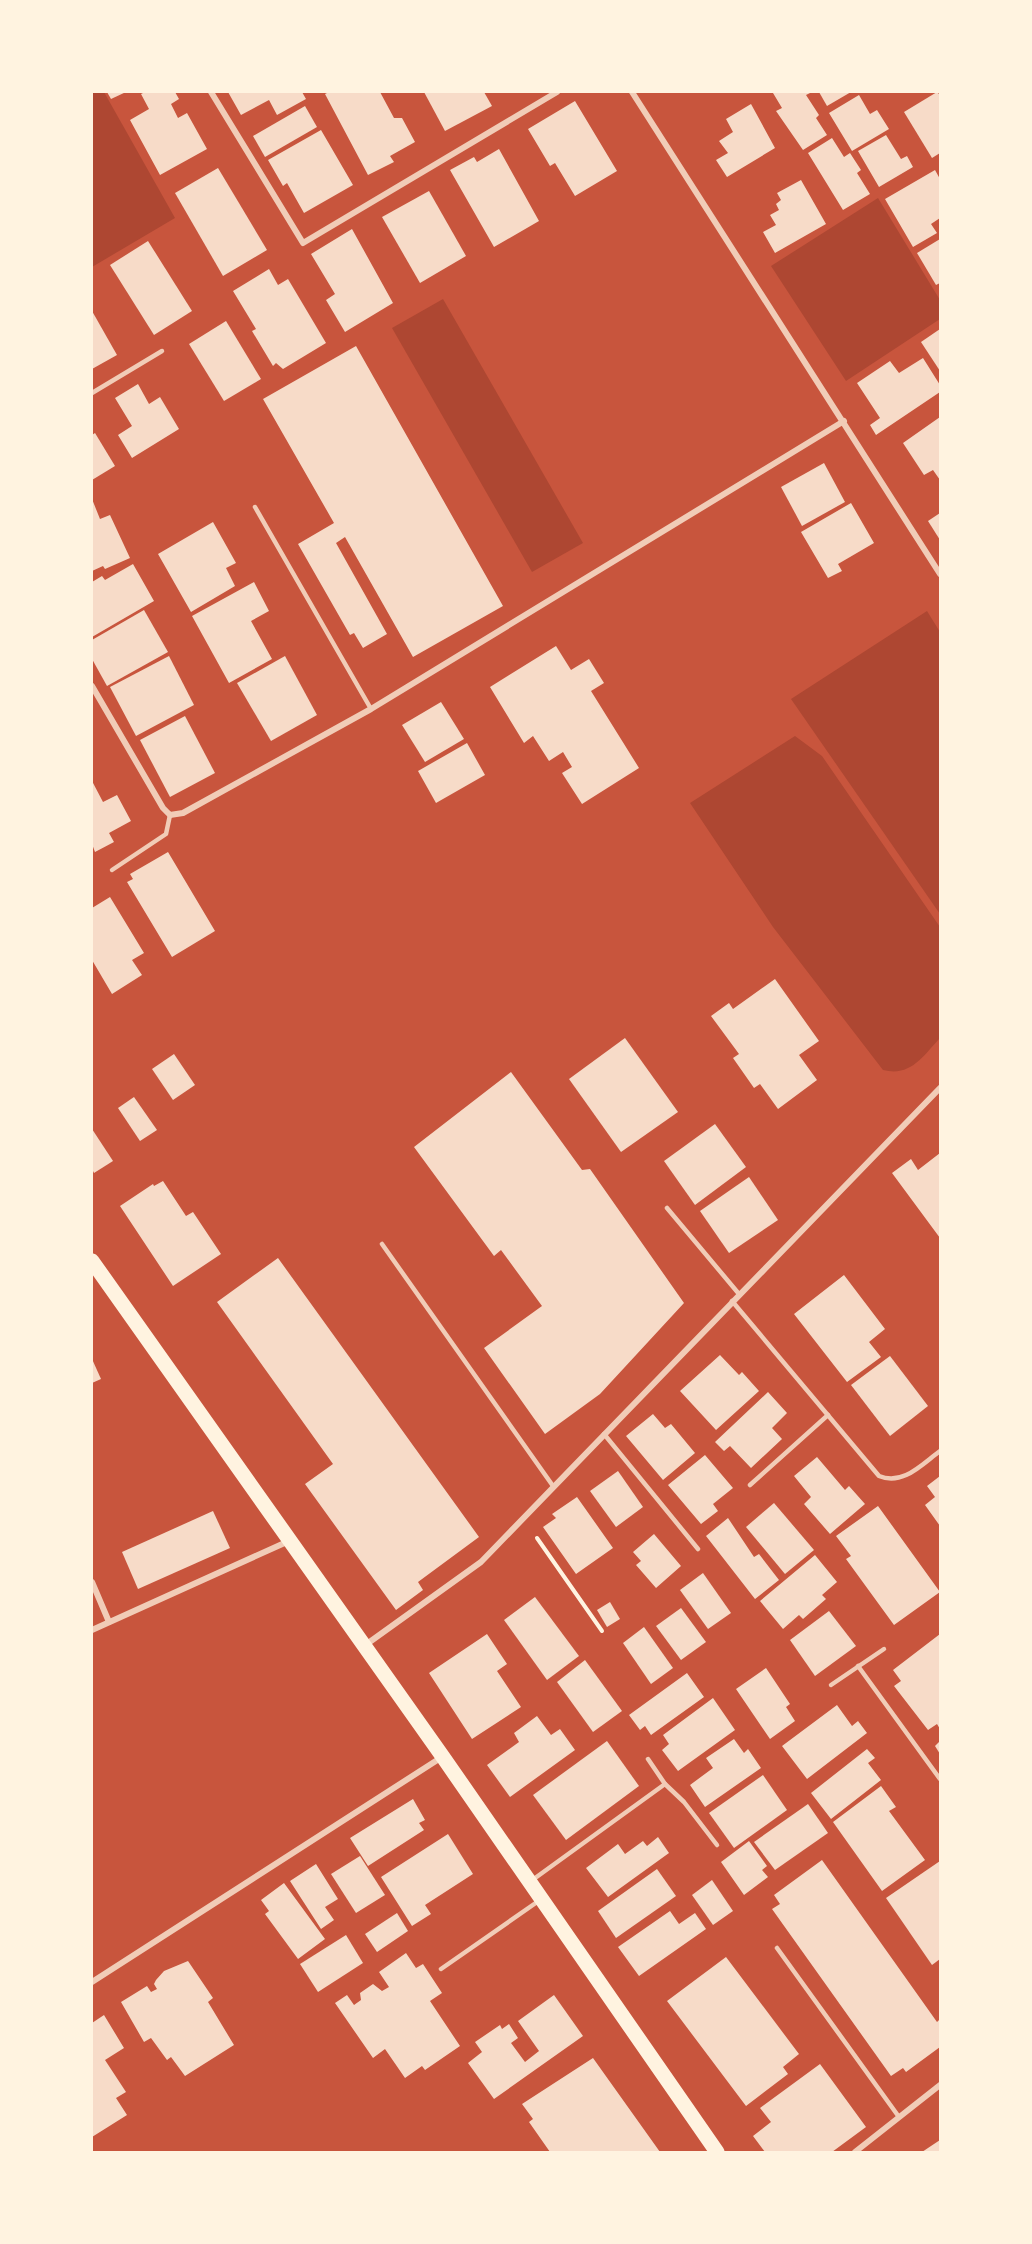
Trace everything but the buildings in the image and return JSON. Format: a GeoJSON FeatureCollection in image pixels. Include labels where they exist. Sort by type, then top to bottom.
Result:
{"type":"FeatureCollection","features":[{"type":"Feature","properties":{"kind":"main road"},"geometry":{"type":"LineString","coordinates":[[92,1261],[443,1757],[528,1883],[717,2152]]}},
{"type":"Feature","properties":{"kind":"street"},"geometry":{"type":"LineString","coordinates":[[211,92],[303,243],[557,92]]}},
{"type":"Feature","properties":{"kind":"street"},"geometry":{"type":"LineString","coordinates":[[632,92],[940,574]]}},
{"type":"Feature","properties":{"kind":"street"},"geometry":{"type":"LineString","coordinates":[[92,686],[163,808],[170,815],[183,813],[370,709],[844,421]]}},
{"type":"Feature","properties":{"kind":"street"},"geometry":{"type":"LineString","coordinates":[[364,1646],[481,1562],[940,1088]]}},
{"type":"Feature","properties":{"kind":"street"},"geometry":{"type":"LineString","coordinates":[[92,1630],[289,1541]]}},
{"type":"Feature","properties":{"kind":"street"},"geometry":{"type":"LineString","coordinates":[[92,1582],[109,1622]]}},
{"type":"Feature","properties":{"kind":"street"},"geometry":{"type":"LineString","coordinates":[[92,1983],[443,1757]]}},
{"type":"Feature","properties":{"kind":"street"},"geometry":{"type":"LineString","coordinates":[[855,2152],[940,2085]]}},
{"type":"Feature","properties":{"kind":"lane"},"geometry":{"type":"LineString","coordinates":[[92,393],[162,351]]}},
{"type":"Feature","properties":{"kind":"lane"},"geometry":{"type":"LineString","coordinates":[[255,507],[370,709]]}},
{"type":"Feature","properties":{"kind":"lane"},"geometry":{"type":"LineString","coordinates":[[112,870],[166,834],[170,815]]}},
{"type":"Feature","properties":{"kind":"lane"},"geometry":{"type":"LineString","coordinates":[[667,1208],[739,1294]]}},
{"type":"Feature","properties":{"kind":"lane"},"geometry":{"type":"LineString","coordinates":[[382,1244],[553,1486]]}},
{"type":"Feature","properties":{"kind":"lane"},"geometry":{"type":"LineString","coordinates":[[732,1301],[879,1476],[889,1480],[902,1478],[940,1451]]}},
{"type":"Feature","properties":{"kind":"lane"},"geometry":{"type":"LineString","coordinates":[[750,1485],[828,1415]]}},
{"type":"Feature","properties":{"kind":"lane"},"geometry":{"type":"LineString","coordinates":[[604,1434],[698,1549]]}},
{"type":"Feature","properties":{"kind":"lane"},"geometry":{"type":"LineString","coordinates":[[831,1685],[884,1649]]}},
{"type":"Feature","properties":{"kind":"lane"},"geometry":{"type":"LineString","coordinates":[[858,1666],[940,1779]]}},
{"type":"Feature","properties":{"kind":"lane"},"geometry":{"type":"LineString","coordinates":[[648,1759],[665,1784],[684,1802],[717,1845]]}},
{"type":"Feature","properties":{"kind":"lane"},"geometry":{"type":"LineString","coordinates":[[528,1883],[665,1784]]}},
{"type":"Feature","properties":{"kind":"lane"},"geometry":{"type":"LineString","coordinates":[[441,1969],[540,1900]]}},
{"type":"Feature","properties":{"kind":"lane"},"geometry":{"type":"LineString","coordinates":[[777,1948],[899,2117]]}},
{"type":"Feature","properties":{"kind":"path"},"geometry":{"type":"LineString","coordinates":[[523,1517],[602,1630]]}},
{"type":"Feature","properties":{"kind":"shaded area"},"geometry":{"type":"Polygon","coordinates":[[[92,92],[104,92],[175,218],[92,267],[92,92]]]}},
{"type":"Feature","properties":{"kind":"shaded area"},"geometry":{"type":"Polygon","coordinates":[[[878,198],[940,300],[940,319],[846,381],[771,266],[878,198]]]}},
{"type":"Feature","properties":{"kind":"shaded area"},"geometry":{"type":"Polygon","coordinates":[[[443,299],[583,543],[532,572],[392,328],[443,299]]]}},
{"type":"Feature","properties":{"kind":"shaded area"},"geometry":{"type":"Polygon","coordinates":[[[927,611],[940,632],[940,914],[791,699],[927,611]]]}},
{"type":"Feature","properties":{"kind":"shaded area"},"geometry":{"type":"Polygon","coordinates":[[[795,736],[822,756],[940,927],[940,1038],[922,1058],[909,1068],[883,1070],[773,927],[690,803],[795,736]]]}}]}
